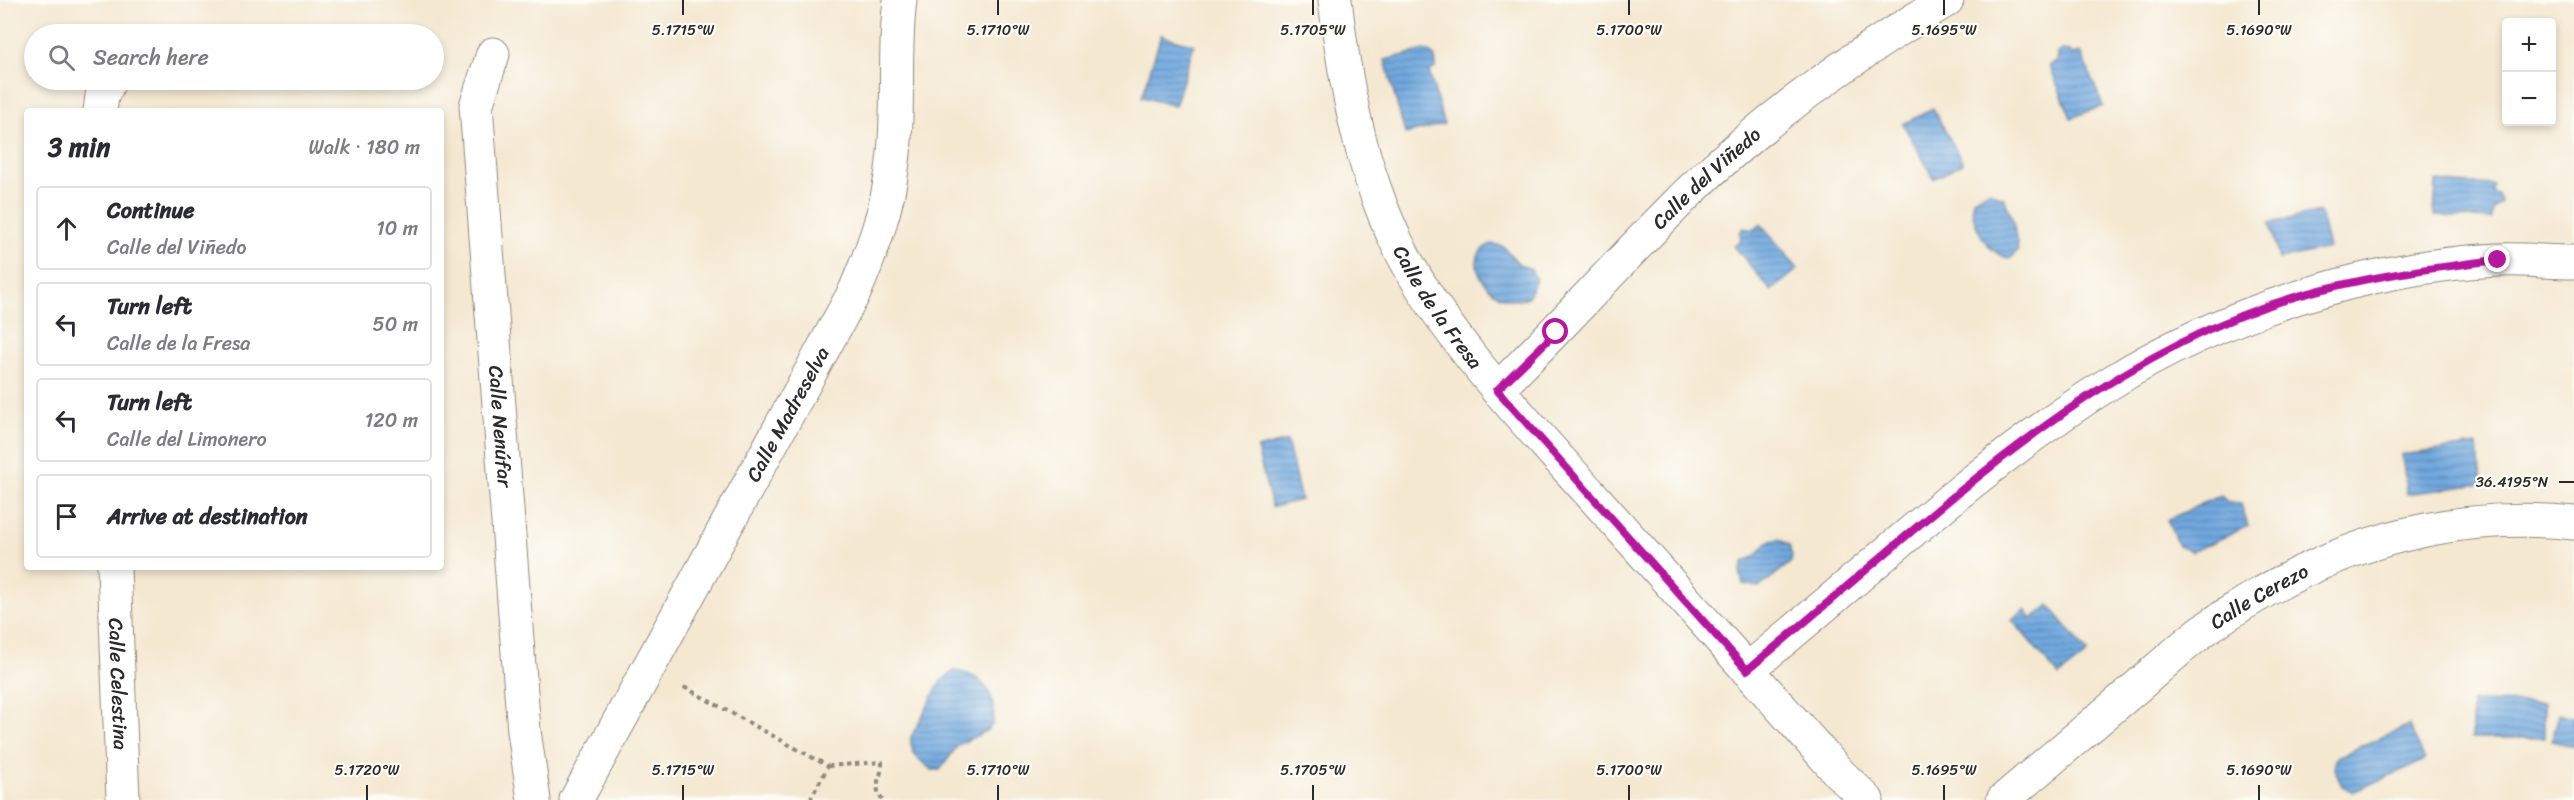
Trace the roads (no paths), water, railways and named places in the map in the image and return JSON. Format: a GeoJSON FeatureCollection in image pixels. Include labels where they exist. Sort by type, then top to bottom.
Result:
{"type":"FeatureCollection","features":[{"type":"Feature","properties":{"kind":"street","name":"Calle Madreselva"},"geometry":{"type":"LineString","coordinates":[[576,800],[855,291],[872,252],[884,211],[893,162],[900,0]]}},
{"type":"Feature","properties":{"kind":"street","name":"Calle de la Fresa"},"geometry":{"type":"LineString","coordinates":[[1335,0],[1341,50],[1358,139],[1375,191],[1398,244],[1424,291],[1497,390],[1840,774],[1867,800]]}},
{"type":"Feature","properties":{"kind":"street","name":"Calle del Viñedo"},"geometry":{"type":"LineString","coordinates":[[1497,390],[1692,190],[1736,151],[1831,75],[1892,33],[1947,0]]}},
{"type":"Feature","properties":{"kind":"street","name":"Calle Nenúfar"},"geometry":{"type":"LineString","coordinates":[[493,54],[476,106],[524,731],[534,800]]}},
{"type":"Feature","properties":{"kind":"street"},"geometry":{"type":"LineString","coordinates":[[100,108],[105,90]]}},
{"type":"Feature","properties":{"kind":"street"},"geometry":{"type":"LineString","coordinates":[[1747,670],[1980,475],[2110,383],[2164,353],[2230,321],[2296,297],[2363,280],[2431,268],[2498,260],[2574,262]]}},
{"type":"Feature","properties":{"kind":"street","name":"Calle Cerezo"},"geometry":{"type":"LineString","coordinates":[[2003,800],[2202,632],[2249,600],[2298,574],[2348,551],[2446,525],[2498,520],[2574,523]]}},
{"type":"Feature","properties":{"kind":"street","name":"Calle Celestina"},"geometry":{"type":"LineString","coordinates":[[114,570],[123,800]]}},
{"type":"Feature","properties":{"kind":"water"},"geometry":{"type":"Polygon","coordinates":[[[1161,35],[1194,45],[1175,106],[1142,97],[1161,35]]]}},
{"type":"Feature","properties":{"kind":"water"},"geometry":{"type":"Polygon","coordinates":[[[1424,50],[1435,58],[1436,67],[1429,72],[1444,124],[1405,134],[1385,60],[1424,50]]]}},
{"type":"Feature","properties":{"kind":"water"},"geometry":{"type":"Polygon","coordinates":[[[2063,50],[2073,55],[2081,52],[2103,106],[2071,118],[2049,65],[2057,62],[2058,53],[2063,50]]]}},
{"type":"Feature","properties":{"kind":"water"},"geometry":{"type":"Polygon","coordinates":[[[1933,108],[1963,163],[1934,179],[1903,124],[1933,108]]]}},
{"type":"Feature","properties":{"kind":"water"},"geometry":{"type":"Polygon","coordinates":[[[2436,182],[2494,185],[2493,193],[2498,195],[2501,203],[2493,210],[2492,219],[2434,216],[2436,182]]]}},
{"type":"Feature","properties":{"kind":"water"},"geometry":{"type":"Polygon","coordinates":[[[1989,191],[2004,198],[2013,220],[2018,250],[2011,258],[1995,251],[1977,227],[1972,208],[1973,199],[1989,191]]]}},
{"type":"Feature","properties":{"kind":"water"},"geometry":{"type":"Polygon","coordinates":[[[2320,212],[2329,248],[2279,259],[2270,223],[2320,212]]]}},
{"type":"Feature","properties":{"kind":"water"},"geometry":{"type":"Polygon","coordinates":[[[1761,224],[1798,269],[1771,291],[1734,246],[1741,241],[1740,233],[1743,228],[1754,230],[1761,224]]]}},
{"type":"Feature","properties":{"kind":"water"},"geometry":{"type":"Polygon","coordinates":[[[1491,244],[1503,246],[1519,264],[1531,269],[1536,280],[1528,297],[1516,300],[1504,298],[1484,282],[1477,261],[1481,252],[1491,244]]]}},
{"type":"Feature","properties":{"kind":"water"},"geometry":{"type":"Polygon","coordinates":[[[1287,441],[1301,500],[1272,507],[1257,449],[1287,441]]]}},
{"type":"Feature","properties":{"kind":"water"},"geometry":{"type":"Polygon","coordinates":[[[2477,445],[2482,484],[2407,494],[2402,455],[2477,445]]]}},
{"type":"Feature","properties":{"kind":"water"},"geometry":{"type":"Polygon","coordinates":[[[2221,495],[2226,501],[2241,504],[2248,526],[2192,552],[2178,546],[2167,520],[2221,495]]]}},
{"type":"Feature","properties":{"kind":"water"},"geometry":{"type":"Polygon","coordinates":[[[1779,539],[1789,545],[1791,562],[1760,587],[1743,584],[1740,573],[1743,562],[1756,556],[1767,542],[1779,539]]]}},
{"type":"Feature","properties":{"kind":"water"},"geometry":{"type":"Polygon","coordinates":[[[2049,605],[2088,653],[2059,676],[2012,620],[2025,610],[2032,619],[2049,605]]]}},
{"type":"Feature","properties":{"kind":"water"},"geometry":{"type":"Polygon","coordinates":[[[954,671],[973,676],[986,687],[993,703],[993,724],[986,731],[958,745],[940,770],[932,770],[914,752],[911,737],[941,681],[954,671]]]}},
{"type":"Feature","properties":{"kind":"water"},"geometry":{"type":"Polygon","coordinates":[[[2472,702],[2544,703],[2544,738],[2472,738],[2472,702]]]}},
{"type":"Feature","properties":{"kind":"water"},"geometry":{"type":"Polygon","coordinates":[[[2559,713],[2574,717],[2574,746],[2552,741],[2559,713]]]}},
{"type":"Feature","properties":{"kind":"water"},"geometry":{"type":"Polygon","coordinates":[[[2409,725],[2425,760],[2353,792],[2342,786],[2334,767],[2337,757],[2409,725]]]}}]}
